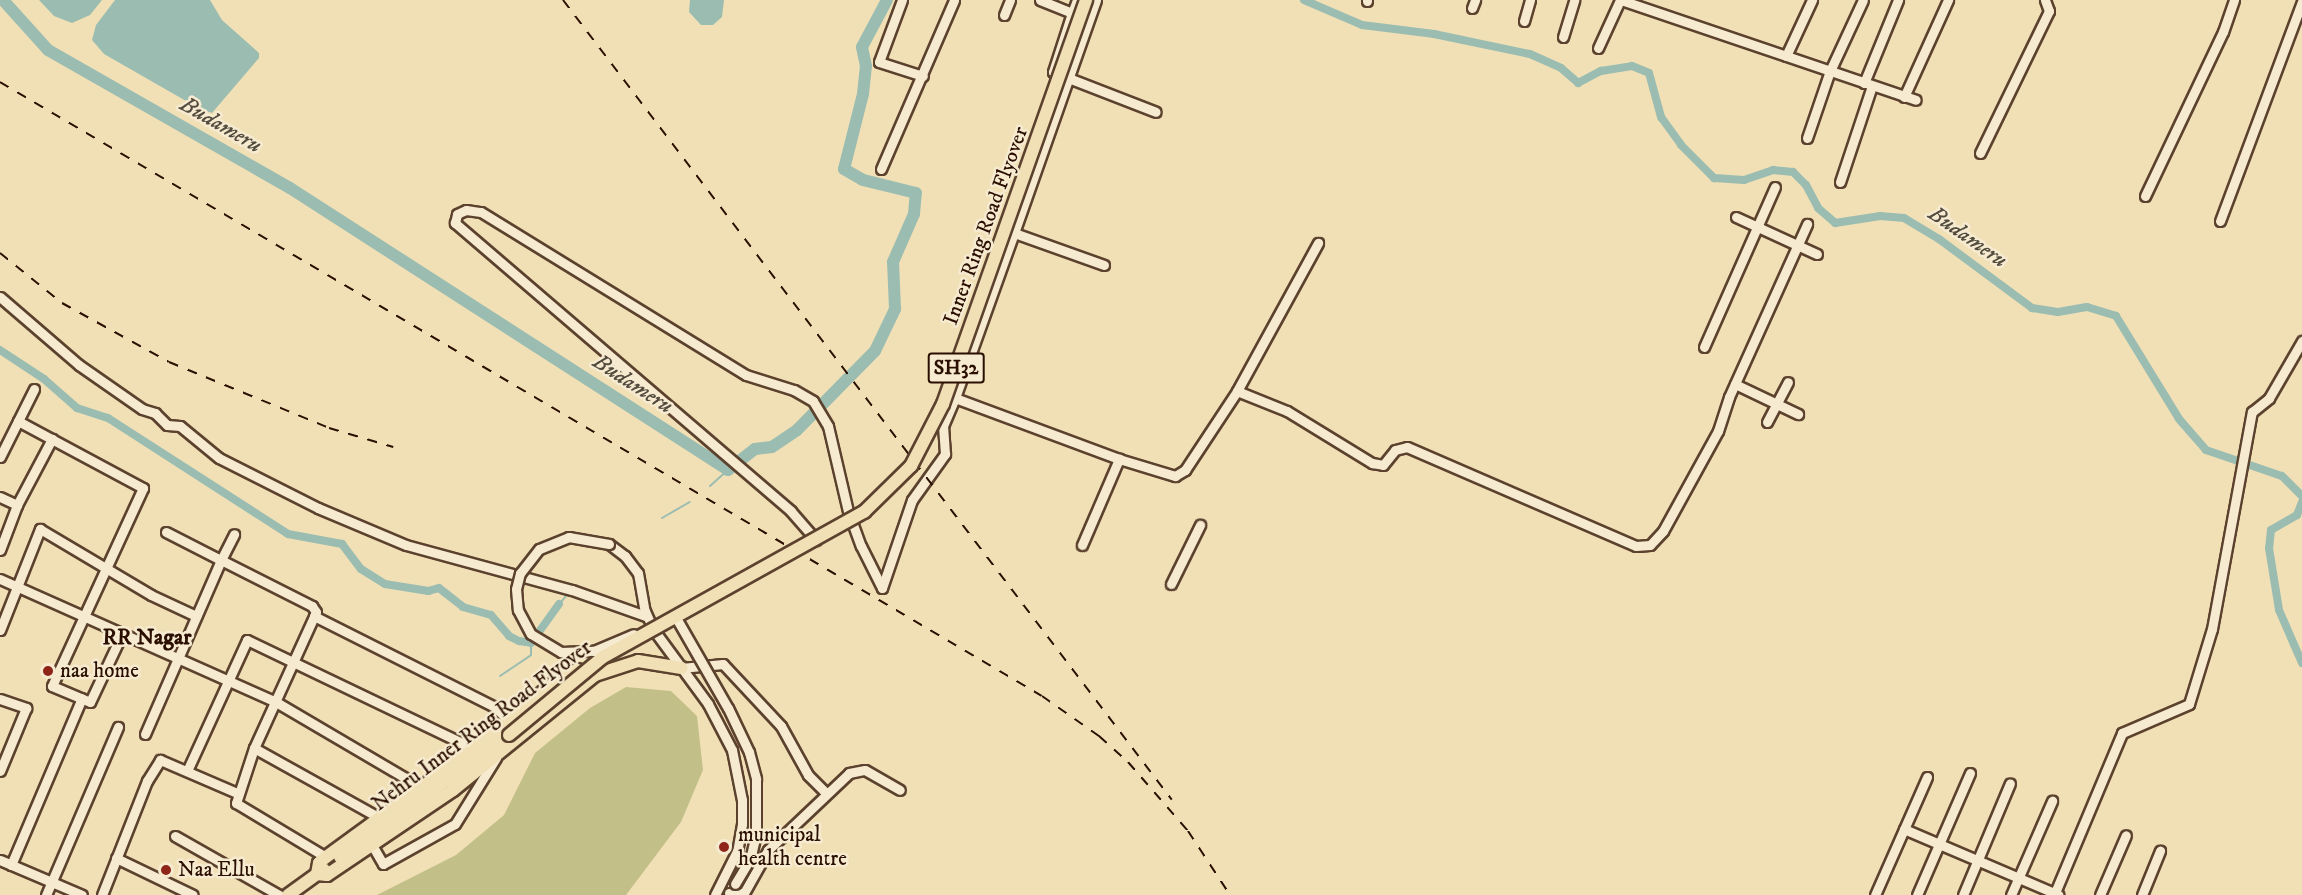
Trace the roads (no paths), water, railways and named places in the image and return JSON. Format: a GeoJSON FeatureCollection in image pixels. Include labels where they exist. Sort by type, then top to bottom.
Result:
{"type":"FeatureCollection","features":[{"type":"Feature","properties":{"kind":"main road","name":"Inner Ring Road Flyover"},"geometry":{"type":"LineString","coordinates":[[673,617],[816,540],[882,498],[911,466],[933,429],[1092,2]]}},
{"type":"Feature","properties":{"kind":"main road","name":"Nehru Inner Ring Road Flyover"},"geometry":{"type":"LineString","coordinates":[[328,861],[509,735],[603,657],[673,617]]}},
{"type":"Feature","properties":{"kind":"main road"},"geometry":{"type":"LineString","coordinates":[[288,895],[317,874],[327,875],[496,758],[595,675],[638,661],[681,668]]}},
{"type":"Feature","properties":{"kind":"main road"},"geometry":{"type":"LineString","coordinates":[[317,874],[319,863],[328,861],[380,818],[474,749],[566,674],[577,670],[595,675]]}},
{"type":"Feature","properties":{"kind":"street"},"geometry":{"type":"LineString","coordinates":[[902,0],[879,62],[923,76]]}},
{"type":"Feature","properties":{"kind":"street"},"geometry":{"type":"LineString","coordinates":[[881,169],[954,0]]}},
{"type":"Feature","properties":{"kind":"street"},"geometry":{"type":"LineString","coordinates":[[1004,15],[1010,0]]}},
{"type":"Feature","properties":{"kind":"street"},"geometry":{"type":"LineString","coordinates":[[1040,0],[1072,13]]}},
{"type":"Feature","properties":{"kind":"street"},"geometry":{"type":"LineString","coordinates":[[1077,0],[1053,72],[1155,112]]}},
{"type":"Feature","properties":{"kind":"street"},"geometry":{"type":"LineString","coordinates":[[1524,21],[1530,0]]}},
{"type":"Feature","properties":{"kind":"street"},"geometry":{"type":"LineString","coordinates":[[1563,37],[1574,0]]}},
{"type":"Feature","properties":{"kind":"street"},"geometry":{"type":"LineString","coordinates":[[1598,48],[1620,0],[1916,100]]}},
{"type":"Feature","properties":{"kind":"street"},"geometry":{"type":"LineString","coordinates":[[1786,56],[1812,0]]}},
{"type":"Feature","properties":{"kind":"street"},"geometry":{"type":"LineString","coordinates":[[1807,138],[1830,71],[1863,0]]}},
{"type":"Feature","properties":{"kind":"street"},"geometry":{"type":"LineString","coordinates":[[1840,182],[1868,84],[1898,0]]}},
{"type":"Feature","properties":{"kind":"street"},"geometry":{"type":"LineString","coordinates":[[1905,96],[1948,0]]}},
{"type":"Feature","properties":{"kind":"street"},"geometry":{"type":"LineString","coordinates":[[1980,153],[2049,11],[2045,0]]}},
{"type":"Feature","properties":{"kind":"street"},"geometry":{"type":"LineString","coordinates":[[2145,196],[2223,32],[2234,0]]}},
{"type":"Feature","properties":{"kind":"street"},"geometry":{"type":"LineString","coordinates":[[816,540],[791,511],[455,222],[457,214],[466,210],[481,212],[746,375],[794,390],[813,401],[823,412],[833,438],[854,528],[882,588],[912,500],[945,454],[943,426],[1069,77],[1092,2]]}},
{"type":"Feature","properties":{"kind":"street"},"geometry":{"type":"LineString","coordinates":[[2220,221],[2302,2]]}},
{"type":"Feature","properties":{"kind":"street"},"geometry":{"type":"LineString","coordinates":[[1704,347],[1775,187]]}},
{"type":"Feature","properties":{"kind":"street"},"geometry":{"type":"LineString","coordinates":[[1736,217],[1817,254]]}},
{"type":"Feature","properties":{"kind":"street"},"geometry":{"type":"LineString","coordinates":[[1237,391],[1287,411],[1372,463],[1383,465],[1395,450],[1407,447],[1643,547],[1656,541],[1668,523],[1718,431],[1735,384],[1807,224]]}},
{"type":"Feature","properties":{"kind":"street"},"geometry":{"type":"LineString","coordinates":[[1014,233],[1104,265]]}},
{"type":"Feature","properties":{"kind":"street"},"geometry":{"type":"LineString","coordinates":[[955,398],[1119,459],[1180,475],[1237,391],[1318,243]]}},
{"type":"Feature","properties":{"kind":"street"},"geometry":{"type":"LineString","coordinates":[[2,301],[79,364],[142,409],[155,413],[162,422],[180,426],[219,458],[318,508],[406,545],[572,590],[646,615]]}},
{"type":"Feature","properties":{"kind":"street"},"geometry":{"type":"LineString","coordinates":[[1904,829],[2056,894],[2122,733],[2189,705],[2212,629],[2252,412],[2269,398],[2302,341]]}},
{"type":"Feature","properties":{"kind":"street"},"geometry":{"type":"LineString","coordinates":[[1767,423],[1788,382]]}},
{"type":"Feature","properties":{"kind":"street"},"geometry":{"type":"LineString","coordinates":[[1735,384],[1798,414]]}},
{"type":"Feature","properties":{"kind":"street"},"geometry":{"type":"LineString","coordinates":[[0,457],[34,389]]}},
{"type":"Feature","properties":{"kind":"street"},"geometry":{"type":"LineString","coordinates":[[18,421],[142,484],[142,496],[106,567],[52,686],[90,702],[122,634]]}},
{"type":"Feature","properties":{"kind":"street"},"geometry":{"type":"LineString","coordinates":[[0,550],[17,505],[52,439]]}},
{"type":"Feature","properties":{"kind":"street"},"geometry":{"type":"LineString","coordinates":[[1082,545],[1119,459]]}},
{"type":"Feature","properties":{"kind":"street"},"geometry":{"type":"LineString","coordinates":[[0,497],[17,505]]}},
{"type":"Feature","properties":{"kind":"street"},"geometry":{"type":"LineString","coordinates":[[1171,584],[1200,525]]}},
{"type":"Feature","properties":{"kind":"street"},"geometry":{"type":"LineString","coordinates":[[0,630],[40,529],[151,595],[196,616]]}},
{"type":"Feature","properties":{"kind":"street"},"geometry":{"type":"LineString","coordinates":[[166,532],[312,606],[314,616],[254,748],[237,793],[236,803],[253,816],[328,861]]}},
{"type":"Feature","properties":{"kind":"street"},"geometry":{"type":"LineString","coordinates":[[145,734],[234,534]]}},
{"type":"Feature","properties":{"kind":"street"},"geometry":{"type":"LineString","coordinates":[[715,895],[737,851],[742,800],[732,750],[722,724],[681,668],[646,615],[638,573],[625,556],[609,544],[569,537],[547,543],[532,555],[520,573],[516,589],[521,619],[531,634],[550,648],[574,654],[607,646],[673,617],[728,708],[756,779],[756,834],[750,859],[728,894]]}},
{"type":"Feature","properties":{"kind":"street"},"geometry":{"type":"LineString","coordinates":[[0,579],[276,702],[421,788]]}},
{"type":"Feature","properties":{"kind":"street"},"geometry":{"type":"LineString","coordinates":[[314,616],[495,707],[509,721]]}},
{"type":"Feature","properties":{"kind":"street"},"geometry":{"type":"LineString","coordinates":[[187,771],[247,640],[294,660],[474,749]]}},
{"type":"Feature","properties":{"kind":"street"},"geometry":{"type":"LineString","coordinates":[[681,668],[723,664],[781,726],[808,775],[826,794]]}},
{"type":"Feature","properties":{"kind":"street"},"geometry":{"type":"LineString","coordinates":[[11,865],[82,698]]}},
{"type":"Feature","properties":{"kind":"street"},"geometry":{"type":"LineString","coordinates":[[0,699],[26,708],[0,771]]}},
{"type":"Feature","properties":{"kind":"street"},"geometry":{"type":"LineString","coordinates":[[46,895],[118,728]]}},
{"type":"Feature","properties":{"kind":"street"},"geometry":{"type":"LineString","coordinates":[[254,748],[380,818]]}},
{"type":"Feature","properties":{"kind":"street"},"geometry":{"type":"LineString","coordinates":[[372,845],[382,864],[455,824],[496,758]]}},
{"type":"Feature","properties":{"kind":"street"},"geometry":{"type":"LineString","coordinates":[[102,895],[147,781],[160,760],[237,793]]}},
{"type":"Feature","properties":{"kind":"street"},"geometry":{"type":"LineString","coordinates":[[728,894],[744,893],[768,850],[849,773],[865,770],[900,790]]}},
{"type":"Feature","properties":{"kind":"street"},"geometry":{"type":"LineString","coordinates":[[1917,895],[1970,773]]}},
{"type":"Feature","properties":{"kind":"street"},"geometry":{"type":"LineString","coordinates":[[1875,895],[1927,777]]}},
{"type":"Feature","properties":{"kind":"street"},"geometry":{"type":"LineString","coordinates":[[1963,895],[2010,783]]}},
{"type":"Feature","properties":{"kind":"street"},"geometry":{"type":"LineString","coordinates":[[2011,895],[2052,801]]}},
{"type":"Feature","properties":{"kind":"street"},"geometry":{"type":"LineString","coordinates":[[2100,895],[2126,835]]}},
{"type":"Feature","properties":{"kind":"street"},"geometry":{"type":"LineString","coordinates":[[175,836],[279,895]]}},
{"type":"Feature","properties":{"kind":"street"},"geometry":{"type":"LineString","coordinates":[[2142,895],[2160,851]]}},
{"type":"Feature","properties":{"kind":"street"},"geometry":{"type":"LineString","coordinates":[[116,858],[193,895]]}},
{"type":"Feature","properties":{"kind":"street"},"geometry":{"type":"LineString","coordinates":[[0,860],[82,895]]}},
{"type":"Feature","properties":{"kind":"water"},"geometry":{"type":"Polygon","coordinates":[[[39,0],[102,0],[90,15],[72,23],[54,16],[39,0]]]}},
{"type":"Feature","properties":{"kind":"water"},"geometry":{"type":"Polygon","coordinates":[[[115,0],[210,0],[222,20],[259,53],[259,58],[212,113],[200,109],[104,54],[92,40],[96,25],[115,0]]]}},
{"type":"Feature","properties":{"kind":"water"},"geometry":{"type":"Polygon","coordinates":[[[690,0],[724,0],[722,17],[713,25],[701,25],[689,12],[690,0]]]}},
{"type":"Feature","properties":{"kind":"waterway","name":"Budameru"},"geometry":{"type":"LineString","coordinates":[[3,0],[48,50],[290,188],[728,470],[755,449],[772,447],[797,430],[875,351],[895,309],[893,262],[914,214],[916,193],[863,180],[844,169],[863,94],[866,66],[862,47],[887,0]]}},
{"type":"Feature","properties":{"kind":"waterway","name":"Budameru"},"geometry":{"type":"LineString","coordinates":[[1304,0],[1362,25],[1434,34],[1530,54],[1561,68],[1578,83],[1601,71],[1632,66],[1649,73],[1661,117],[1681,145],[1714,178],[1744,180],[1773,170],[1793,172],[1806,185],[1818,208],[1835,223],[1880,216],[1904,218],[1939,239],[2032,308],[2058,312],[2087,307],[2116,316],[2179,419],[2206,450],[2282,476],[2302,496]]}},
{"type":"Feature","properties":{"kind":"waterway"},"geometry":{"type":"LineString","coordinates":[[0,350],[44,379],[77,408],[108,418],[288,534],[342,544],[361,569],[385,584],[428,591],[439,588],[463,607],[491,615],[509,636],[531,643],[559,604]]}},
{"type":"Feature","properties":{"kind":"waterway"},"geometry":{"type":"LineString","coordinates":[[710,486],[728,470]]}},
{"type":"Feature","properties":{"kind":"waterway"},"geometry":{"type":"LineString","coordinates":[[662,518],[690,502]]}},
{"type":"Feature","properties":{"kind":"waterway","name":"Budameru"},"geometry":{"type":"LineString","coordinates":[[2302,502],[2297,515],[2271,530],[2269,548],[2279,610],[2302,663]]}},
{"type":"Feature","properties":{"kind":"waterway"},"geometry":{"type":"LineString","coordinates":[[559,604],[567,595]]}},
{"type":"Feature","properties":{"kind":"waterway"},"geometry":{"type":"LineString","coordinates":[[500,676],[531,655],[531,643]]}},
{"type":"Feature","properties":{"kind":"railway"},"geometry":{"type":"LineString","coordinates":[[563,0],[1172,800]]}},
{"type":"Feature","properties":{"kind":"railway"},"geometry":{"type":"LineString","coordinates":[[0,82],[1042,696],[1099,736],[1128,762],[1188,831],[1230,895]]}},
{"type":"Feature","properties":{"kind":"railway"},"geometry":{"type":"LineString","coordinates":[[0,253],[62,303],[169,362],[329,428],[393,447]]}},
{"type":"Feature","properties":{"kind":"place","name":"naa home"},"geometry":{"type":"Point","coordinates":[48,671]}},
{"type":"Feature","properties":{"kind":"place","name":"municipal health centre"},"geometry":{"type":"Point","coordinates":[724,847]}},
{"type":"Feature","properties":{"kind":"place","name":"Naa Ellu"},"geometry":{"type":"Point","coordinates":[166,870]}},
{"type":"Feature","properties":{"kind":"district","name":"RR Nagar"},"geometry":{"type":"Point","coordinates":[147,638]}}]}
